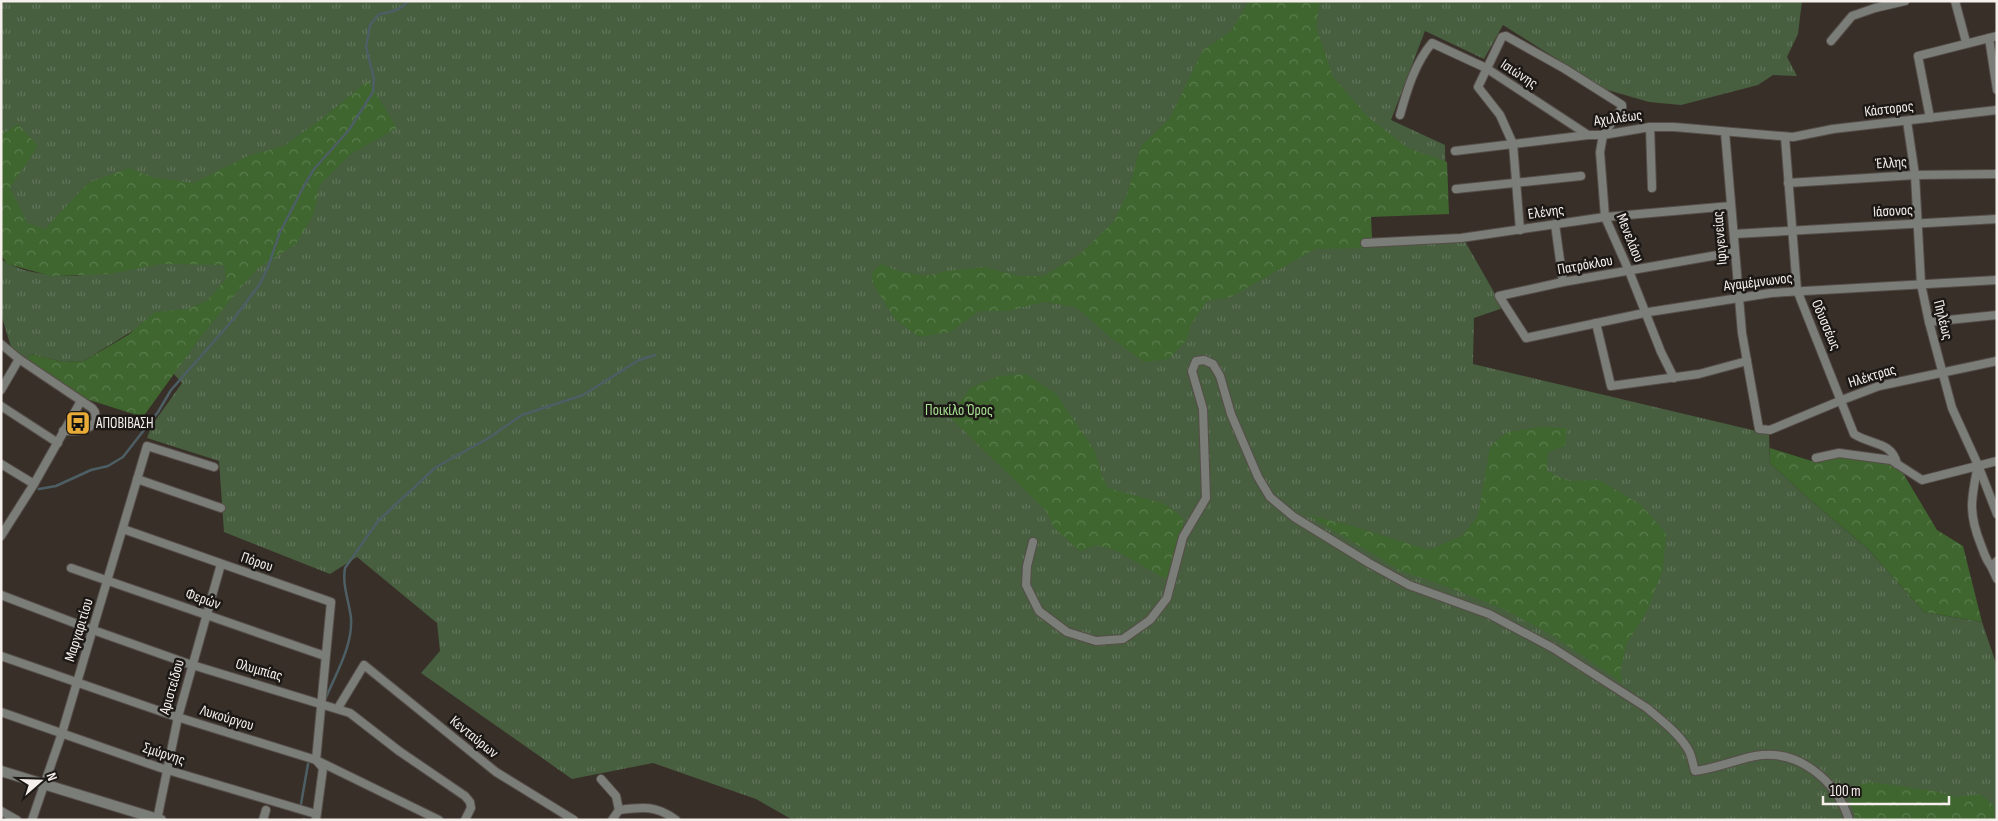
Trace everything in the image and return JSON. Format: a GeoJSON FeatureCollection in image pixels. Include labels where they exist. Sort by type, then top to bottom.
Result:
{"type":"FeatureCollection","features":[{"type":"Feature","properties":{"kind":"street"},"geometry":{"type":"LineString","coordinates":[[1831,41],[1852,16],[1875,5],[1905,1]]}},
{"type":"Feature","properties":{"kind":"street"},"geometry":{"type":"LineString","coordinates":[[1955,1],[1966,42]]}},
{"type":"Feature","properties":{"kind":"street","name":"Μενελάου"},"geometry":{"type":"LineString","coordinates":[[1486,68],[1502,37],[1506,36],[1565,69],[1622,105],[1622,108],[1603,135],[1600,152],[1605,217],[1630,271],[1644,313],[1674,378]]}},
{"type":"Feature","properties":{"kind":"street"},"geometry":{"type":"LineString","coordinates":[[1930,118],[1918,56],[1966,42],[1993,37],[1996,86]]}},
{"type":"Feature","properties":{"kind":"street","name":"Ισιώνης"},"geometry":{"type":"LineString","coordinates":[[1400,115],[1412,77],[1424,52],[1432,43],[1486,68],[1588,135]]}},
{"type":"Feature","properties":{"kind":"street"},"geometry":{"type":"LineString","coordinates":[[1486,68],[1478,87],[1500,116],[1513,144],[1520,230]]}},
{"type":"Feature","properties":{"kind":"street","name":"Κάστορος"},"geometry":{"type":"LineString","coordinates":[[1785,137],[1833,129],[1997,110]]}},
{"type":"Feature","properties":{"kind":"street","name":"Πηλέως"},"geometry":{"type":"LineString","coordinates":[[1907,121],[1915,175],[1921,284],[1929,322],[1952,408],[1978,465],[1997,514]]}},
{"type":"Feature","properties":{"kind":"street","name":"Αχιλλέως"},"geometry":{"type":"LineString","coordinates":[[1455,151],[1650,128],[1674,127],[1785,137]]}},
{"type":"Feature","properties":{"kind":"street"},"geometry":{"type":"LineString","coordinates":[[1650,128],[1652,188]]}},
{"type":"Feature","properties":{"kind":"street","name":"Ιφιγενείας"},"geometry":{"type":"LineString","coordinates":[[1725,132],[1739,298],[1747,361],[1759,429]]}},
{"type":"Feature","properties":{"kind":"street","name":"Οδυσσέως"},"geometry":{"type":"LineString","coordinates":[[1785,137],[1797,290],[1854,434],[1884,445],[1892,452],[1897,464]]}},
{"type":"Feature","properties":{"kind":"street","name":"Έλλης"},"geometry":{"type":"LineString","coordinates":[[1788,184],[1915,175],[1997,174]]}},
{"type":"Feature","properties":{"kind":"street"},"geometry":{"type":"LineString","coordinates":[[1456,189],[1581,176]]}},
{"type":"Feature","properties":{"kind":"street","name":"Ελένης"},"geometry":{"type":"LineString","coordinates":[[1365,243],[1461,238],[1605,217],[1731,206]]}},
{"type":"Feature","properties":{"kind":"street","name":"Ιάσονος"},"geometry":{"type":"LineString","coordinates":[[1734,234],[1997,219]]}},
{"type":"Feature","properties":{"kind":"street"},"geometry":{"type":"LineString","coordinates":[[1555,224],[1563,282]]}},
{"type":"Feature","properties":{"kind":"street","name":"Πατρόκλου"},"geometry":{"type":"LineString","coordinates":[[1526,338],[1499,296],[1563,282],[1735,252]]}},
{"type":"Feature","properties":{"kind":"street","name":"Αγαμέμνωνος"},"geometry":{"type":"LineString","coordinates":[[1526,338],[1644,313],[1797,290],[1997,280]]}},
{"type":"Feature","properties":{"kind":"street"},"geometry":{"type":"LineString","coordinates":[[1929,322],[1997,315]]}},
{"type":"Feature","properties":{"kind":"street"},"geometry":{"type":"LineString","coordinates":[[1596,323],[1611,386],[1698,374],[1747,361]]}},
{"type":"Feature","properties":{"kind":"street"},"geometry":{"type":"LineString","coordinates":[[1,344],[19,359],[92,408],[95,412],[96,422],[83,430],[63,431]]}},
{"type":"Feature","properties":{"kind":"street"},"geometry":{"type":"LineString","coordinates":[[1,390],[19,359]]}},
{"type":"Feature","properties":{"kind":"street"},"geometry":{"type":"LineString","coordinates":[[1033,542],[1027,566],[1026,585],[1039,610],[1067,632],[1096,641],[1123,638],[1150,620],[1167,598],[1183,537],[1206,498],[1203,409],[1192,372],[1196,361],[1204,360],[1213,364],[1220,376],[1231,414],[1258,477],[1270,497],[1294,517],[1409,585],[1489,614],[1553,648],[1647,708],[1675,732],[1689,751],[1695,771],[1717,768],[1756,756],[1784,756],[1810,767],[1834,787],[1849,820]]}},
{"type":"Feature","properties":{"kind":"street","name":"Ηλέκτρας"},"geometry":{"type":"LineString","coordinates":[[1759,429],[1770,430],[1879,386],[1997,361]]}},
{"type":"Feature","properties":{"kind":"street"},"geometry":{"type":"LineString","coordinates":[[3,531],[34,484],[81,401]]}},
{"type":"Feature","properties":{"kind":"street"},"geometry":{"type":"LineString","coordinates":[[1,406],[58,443]]}},
{"type":"Feature","properties":{"kind":"street","name":"Μαργαριτίου"},"geometry":{"type":"LineString","coordinates":[[32,820],[62,733],[148,446],[214,467]]}},
{"type":"Feature","properties":{"kind":"street"},"geometry":{"type":"LineString","coordinates":[[1816,458],[1838,453],[1891,460],[1922,480],[1997,461]]}},
{"type":"Feature","properties":{"kind":"street"},"geometry":{"type":"LineString","coordinates":[[1,464],[34,484]]}},
{"type":"Feature","properties":{"kind":"street"},"geometry":{"type":"LineString","coordinates":[[1978,465],[1971,508],[1973,526],[1986,559],[1994,563],[1997,579]]}},
{"type":"Feature","properties":{"kind":"street"},"geometry":{"type":"LineString","coordinates":[[137,479],[221,508]]}},
{"type":"Feature","properties":{"kind":"street","name":"Πόρου"},"geometry":{"type":"LineString","coordinates":[[122,529],[331,602],[325,656]]}},
{"type":"Feature","properties":{"kind":"street","name":"Αριστείδου"},"geometry":{"type":"LineString","coordinates":[[158,819],[166,769],[178,717],[221,564]]}},
{"type":"Feature","properties":{"kind":"street","name":"Φερών"},"geometry":{"type":"LineString","coordinates":[[71,568],[325,656]]}},
{"type":"Feature","properties":{"kind":"street","name":"Ολυμπίας"},"geometry":{"type":"LineString","coordinates":[[1,595],[193,666],[338,708],[354,715],[399,751],[465,796],[470,802],[471,808],[465,820]]}},
{"type":"Feature","properties":{"kind":"street","name":"Λυκούργου"},"geometry":{"type":"LineString","coordinates":[[1,656],[178,717],[316,760],[439,820]]}},
{"type":"Feature","properties":{"kind":"street"},"geometry":{"type":"LineString","coordinates":[[316,817],[323,768],[316,760],[325,656]]}},
{"type":"Feature","properties":{"kind":"street","name":"Κενταύρων"},"geometry":{"type":"LineString","coordinates":[[338,708],[364,665],[502,776],[574,820]]}},
{"type":"Feature","properties":{"kind":"street","name":"Σμύρνης"},"geometry":{"type":"LineString","coordinates":[[1,712],[166,769],[316,817]]}},
{"type":"Feature","properties":{"kind":"street"},"geometry":{"type":"LineString","coordinates":[[1,771],[46,783],[158,819]]}},
{"type":"Feature","properties":{"kind":"street"},"geometry":{"type":"LineString","coordinates":[[601,779],[616,796],[619,810],[612,820]]}},
{"type":"Feature","properties":{"kind":"street"},"geometry":{"type":"LineString","coordinates":[[619,810],[646,807],[666,812],[676,820]]}},
{"type":"Feature","properties":{"kind":"street"},"geometry":{"type":"LineString","coordinates":[[263,820],[266,810]]}},
{"type":"Feature","properties":{"kind":"street"},"geometry":{"type":"LineString","coordinates":[[1,811],[16,820]]}},
{"type":"Feature","properties":{"kind":"green space","name":"Ποικίλο Όρος"},"geometry":{"type":"Polygon","coordinates":[[[1,1],[1802,1],[1798,34],[1787,57],[1797,76],[1773,75],[1758,85],[1681,105],[1649,102],[1604,89],[1503,25],[1484,59],[1425,31],[1391,120],[1445,145],[1446,212],[1369,215],[1370,245],[1372,238],[1462,236],[1503,308],[1474,318],[1473,364],[1769,434],[1770,463],[1867,548],[1924,612],[1982,622],[1997,666],[1997,820],[793,820],[756,799],[653,763],[572,779],[421,673],[440,651],[437,623],[357,557],[330,574],[224,532],[219,461],[147,438],[152,425],[182,383],[134,330],[84,361],[63,362],[31,354],[26,360],[11,347],[1,314],[1,259],[29,271],[52,275],[83,275],[1,253],[1,1]]]}},
{"type":"Feature","properties":{"kind":"green space"},"geometry":{"type":"Polygon","coordinates":[[[1249,1],[1320,1],[1316,27],[1333,77],[1369,118],[1408,148],[1447,162],[1449,214],[1371,217],[1372,238],[1369,248],[1315,249],[1231,297],[1207,301],[1190,326],[1187,340],[1168,359],[1144,362],[1110,337],[1076,307],[1045,302],[1007,311],[979,311],[950,332],[919,337],[895,319],[873,284],[872,273],[881,264],[898,271],[926,276],[947,271],[985,267],[1019,276],[1044,276],[1080,254],[1114,221],[1127,195],[1141,146],[1170,118],[1203,50],[1231,31],[1249,1]]]}},
{"type":"Feature","properties":{"kind":"green space"},"geometry":{"type":"Polygon","coordinates":[[[368,81],[397,128],[351,154],[319,186],[314,214],[296,244],[258,268],[241,287],[199,339],[143,417],[83,398],[26,360],[31,354],[63,362],[84,361],[128,335],[155,312],[187,309],[207,301],[226,279],[224,265],[161,264],[110,274],[51,276],[7,264],[1,255],[1,135],[18,124],[38,146],[10,188],[27,223],[45,229],[88,183],[129,168],[152,177],[193,183],[250,155],[284,146],[319,121],[368,81]]]}},
{"type":"Feature","properties":{"kind":"green space"},"geometry":{"type":"Polygon","coordinates":[[[1026,374],[1056,394],[1095,451],[1101,473],[1108,488],[1165,504],[1183,518],[1183,529],[1166,579],[1115,550],[1096,545],[1080,551],[1054,528],[1046,511],[950,417],[970,388],[999,376],[1026,374]]]}},
{"type":"Feature","properties":{"kind":"green space"},"geometry":{"type":"Polygon","coordinates":[[[1542,427],[1567,428],[1565,446],[1548,452],[1547,471],[1568,481],[1599,480],[1640,504],[1666,533],[1663,569],[1647,611],[1626,645],[1620,673],[1623,683],[1552,635],[1505,610],[1456,590],[1401,571],[1308,515],[1349,525],[1429,550],[1462,536],[1478,516],[1490,447],[1507,432],[1542,427]]]}},
{"type":"Feature","properties":{"kind":"green space"},"geometry":{"type":"Polygon","coordinates":[[[1770,448],[1818,463],[1836,456],[1890,463],[1900,468],[1937,530],[1963,546],[1982,622],[1924,612],[1867,548],[1770,463],[1770,448]]]}},
{"type":"Feature","properties":{"kind":"green space"},"geometry":{"type":"Polygon","coordinates":[[[1871,782],[1934,791],[1957,797],[1980,794],[1994,806],[1994,820],[1856,820],[1848,788],[1871,782]]]}},
{"type":"Feature","properties":{"kind":"waterway"},"geometry":{"type":"LineString","coordinates":[[39,489],[56,486],[91,470],[108,466],[123,457],[158,412],[171,390],[232,321],[260,284],[280,232],[314,169],[349,130],[373,92],[374,79],[366,47],[370,25],[379,14],[398,9],[408,1]]}},
{"type":"Feature","properties":{"kind":"waterway"},"geometry":{"type":"LineString","coordinates":[[325,700],[346,650],[351,629],[351,618],[344,581],[345,568],[378,521],[436,467],[487,439],[522,415],[583,395],[639,360],[655,355]]}},
{"type":"Feature","properties":{"kind":"waterway"},"geometry":{"type":"LineString","coordinates":[[301,804],[308,764]]}},
{"type":"Feature","properties":{"kind":"place","name":"ΑΠΟΒΙΒΑΣΗ"},"geometry":{"type":"Point","coordinates":[78,423]}}]}
